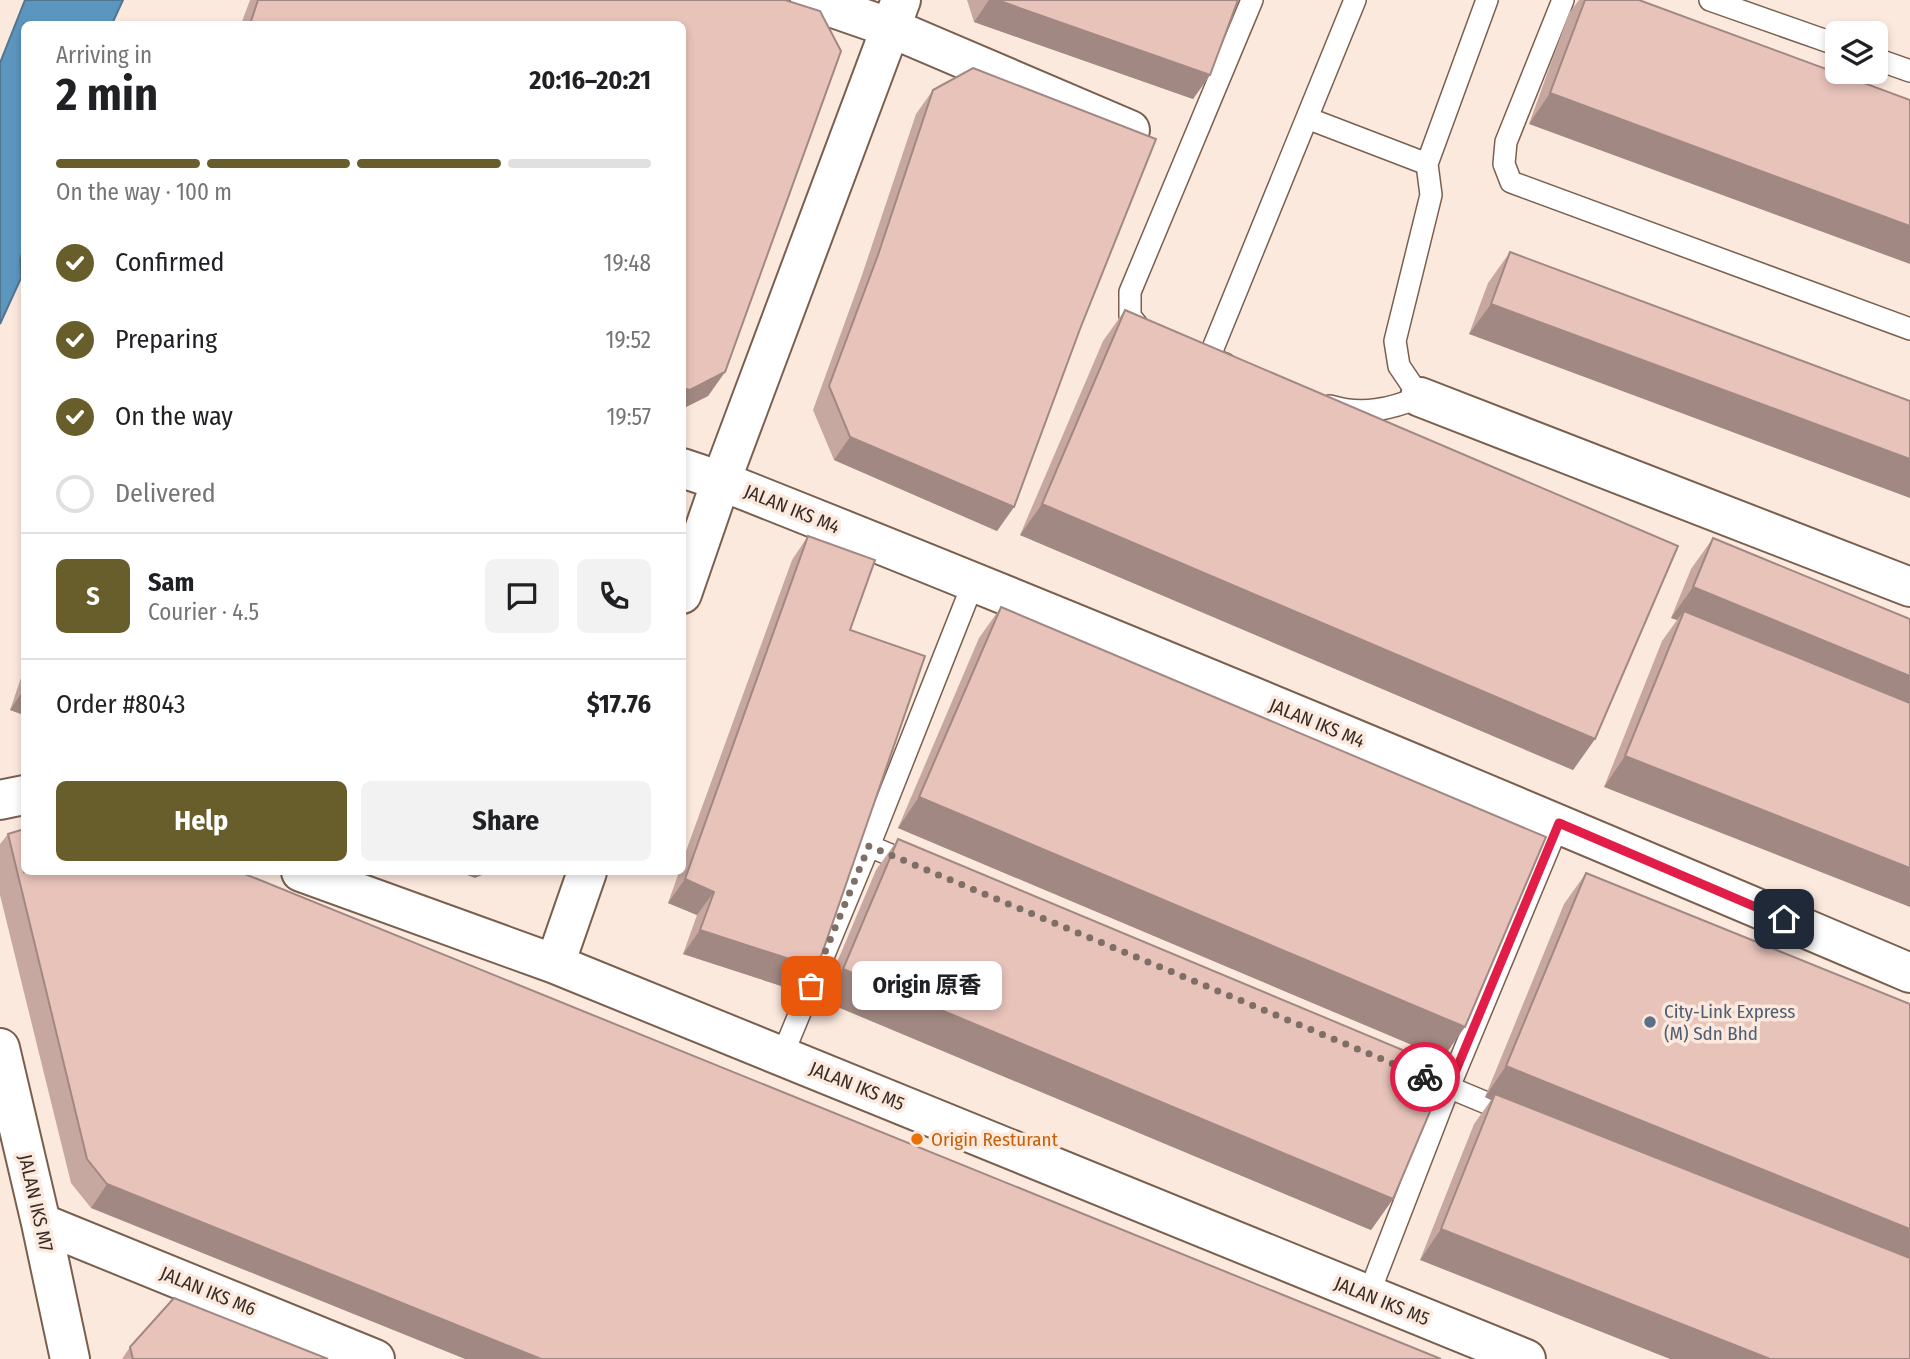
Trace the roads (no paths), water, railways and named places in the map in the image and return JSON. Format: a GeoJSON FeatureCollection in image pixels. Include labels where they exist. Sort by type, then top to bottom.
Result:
{"type":"FeatureCollection","features":[{"type":"Feature","properties":{"kind":"street"},"geometry":{"type":"LineString","coordinates":[[810,0],[896,14],[1130,130]]}},
{"type":"Feature","properties":{"kind":"street"},"geometry":{"type":"LineString","coordinates":[[686,582],[721,481],[896,14]]}},
{"type":"Feature","properties":{"kind":"street"},"geometry":{"type":"LineString","coordinates":[[1420,397],[1910,587]]}},
{"type":"Feature","properties":{"kind":"street","name":"JALAN IKS M4"},"geometry":{"type":"LineString","coordinates":[[686,469],[974,581],[1559,823],[1910,973]]}},
{"type":"Feature","properties":{"kind":"street"},"geometry":{"type":"LineString","coordinates":[[0,800],[21,796]]}},
{"type":"Feature","properties":{"kind":"street","name":"JALAN IKS M5"},"geometry":{"type":"LineString","coordinates":[[309,875],[555,964],[1526,1359]]}},
{"type":"Feature","properties":{"kind":"street"},"geometry":{"type":"LineString","coordinates":[[555,964],[586,875]]}},
{"type":"Feature","properties":{"kind":"street","name":"JALAN IKS M7"},"geometry":{"type":"LineString","coordinates":[[0,1048],[70,1359]]}},
{"type":"Feature","properties":{"kind":"street","name":"JALAN IKS M6"},"geometry":{"type":"LineString","coordinates":[[41,1223],[375,1359]]}},
{"type":"Feature","properties":{"kind":"lane"},"geometry":{"type":"LineString","coordinates":[[1159,341],[1147,337],[1130,316],[1130,292],[1252,0]]}},
{"type":"Feature","properties":{"kind":"lane"},"geometry":{"type":"LineString","coordinates":[[1209,358],[1355,0]]}},
{"type":"Feature","properties":{"kind":"lane"},"geometry":{"type":"LineString","coordinates":[[1309,397],[1334,407],[1368,411],[1394,408],[1420,397],[1399,366],[1395,341],[1431,195],[1427,164],[1488,0]]}},
{"type":"Feature","properties":{"kind":"lane"},"geometry":{"type":"LineString","coordinates":[[1563,0],[1506,142],[1504,164],[1511,182],[1910,329]]}},
{"type":"Feature","properties":{"kind":"lane"},"geometry":{"type":"LineString","coordinates":[[1710,0],[1825,41]]}},
{"type":"Feature","properties":{"kind":"lane"},"geometry":{"type":"LineString","coordinates":[[1888,63],[1910,71]]}},
{"type":"Feature","properties":{"kind":"lane"},"geometry":{"type":"LineString","coordinates":[[1307,118],[1427,164]]}},
{"type":"Feature","properties":{"kind":"lane"},"geometry":{"type":"LineString","coordinates":[[1184,349],[1247,373]]}},
{"type":"Feature","properties":{"kind":"lane"},"geometry":{"type":"LineString","coordinates":[[782,1056],[974,581]]}},
{"type":"Feature","properties":{"kind":"lane"},"geometry":{"type":"LineString","coordinates":[[1368,1296],[1449,1087],[1559,823]]}},
{"type":"Feature","properties":{"kind":"lane"},"geometry":{"type":"LineString","coordinates":[[869,846],[933,873]]}},
{"type":"Feature","properties":{"kind":"lane"},"geometry":{"type":"LineString","coordinates":[[1398,1066],[1526,1120]]}},
{"type":"Feature","properties":{"kind":"water"},"geometry":{"type":"Polygon","coordinates":[[[25,0],[123,0],[113,21],[21,21],[21,278],[0,324],[0,63],[25,0]]]}},
{"type":"Feature","properties":{"kind":"place","name":"Origin 原香"},"geometry":{"type":"Point","coordinates":[811,986]}},
{"type":"Feature","properties":{"kind":"place","name":"City-Link Express (M) Sdn Bhd"},"geometry":{"type":"Point","coordinates":[1650,1022]}},
{"type":"Feature","properties":{"kind":"place","name":"Origin Resturant"},"geometry":{"type":"Point","coordinates":[917,1139]}}]}
